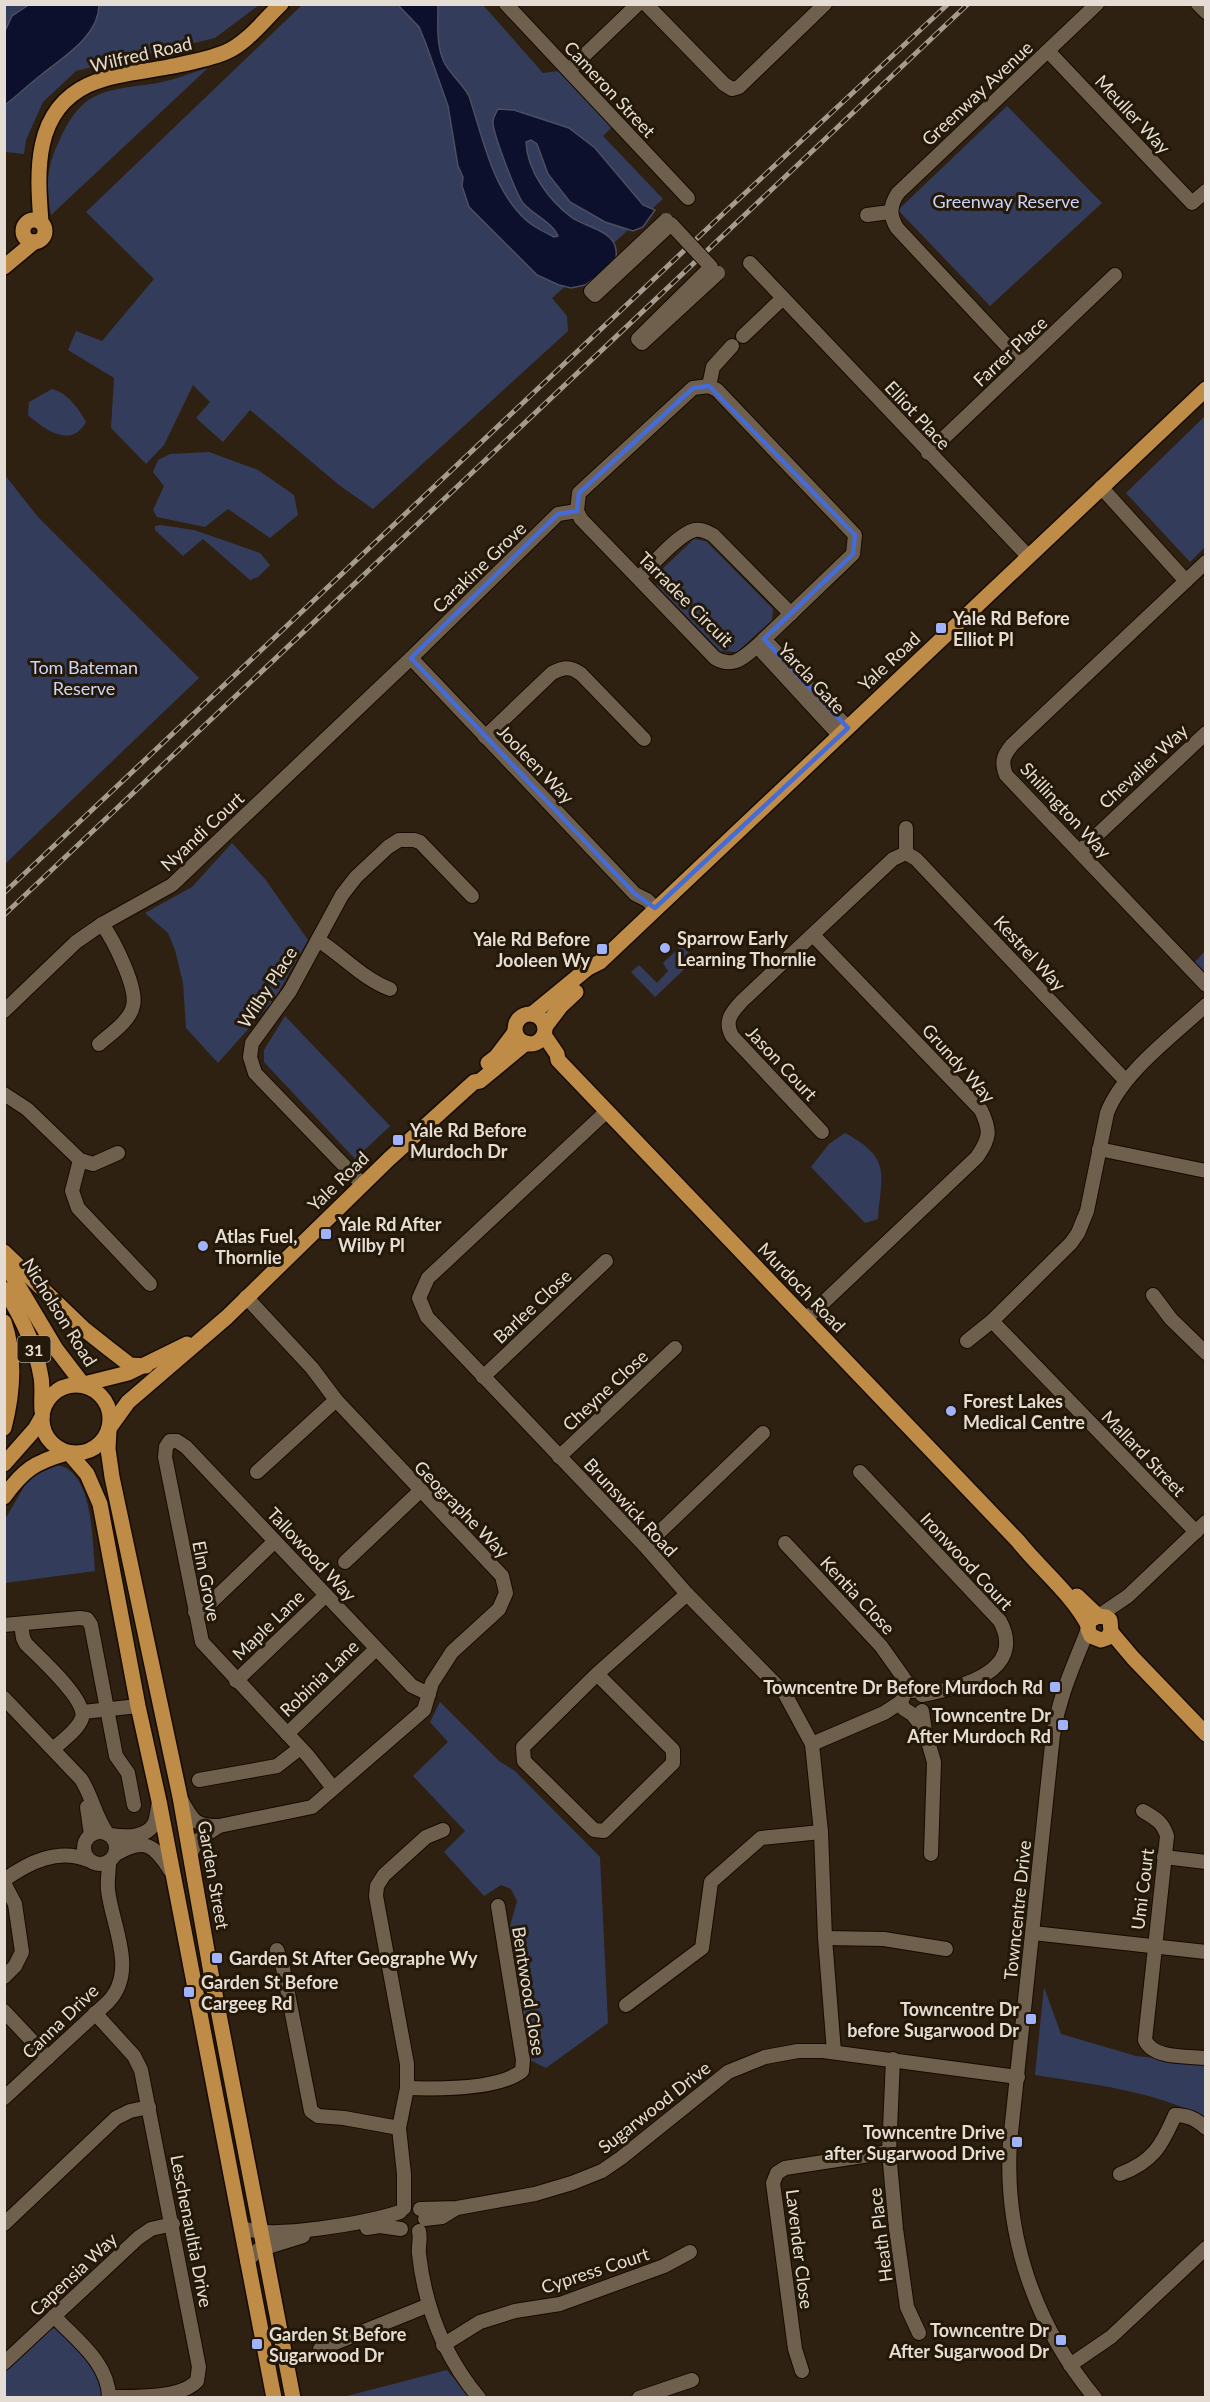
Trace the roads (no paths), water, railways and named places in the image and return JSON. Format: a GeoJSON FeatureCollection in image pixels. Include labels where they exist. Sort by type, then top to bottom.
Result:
{"type":"FeatureCollection","features":[{"type":"Feature","properties":{"kind":"main road","name":"Wilfred Road"},"geometry":{"type":"LineString","coordinates":[[4,267],[29,239],[24,226],[37,221],[38,159],[44,138],[54,116],[78,91],[109,78],[194,62],[228,51],[244,40],[281,4]]}},
{"type":"Feature","properties":{"kind":"main road","name":"Yale Road"},"geometry":{"type":"LineString","coordinates":[[532,1036],[516,1025],[519,1018],[532,1014],[588,968],[600,962],[1206,389]]}},
{"type":"Feature","properties":{"kind":"main road","name":"Yale Road"},"geometry":{"type":"LineString","coordinates":[[110,1429],[128,1402],[206,1335],[362,1184],[474,1082],[480,1081],[532,1036],[595,974],[600,962]]}},
{"type":"Feature","properties":{"kind":"main road","name":"Murdoch Road"},"geometry":{"type":"LineString","coordinates":[[532,1014],[542,1020],[532,1036],[551,1059],[558,1060],[1018,1541],[1062,1579],[1100,1628],[1206,1734]]}},
{"type":"Feature","properties":{"kind":"main road"},"geometry":{"type":"LineString","coordinates":[[4,1252],[84,1329],[130,1365],[146,1366]]}},
{"type":"Feature","properties":{"kind":"main road","name":"Nicholson Road"},"geometry":{"type":"LineString","coordinates":[[4,1262],[56,1349],[83,1384]]}},
{"type":"Feature","properties":{"kind":"main road","name":"Nicholson Road"},"geometry":{"type":"LineString","coordinates":[[4,1289],[17,1310],[35,1353],[41,1378],[42,1415]]}},
{"type":"Feature","properties":{"kind":"main road","name":"31"},"geometry":{"type":"LineString","coordinates":[[4,1322],[12,1356],[12,1377],[10,1406],[4,1428]]}},
{"type":"Feature","properties":{"kind":"main road","name":"Yale Road"},"geometry":{"type":"LineString","coordinates":[[83,1384],[115,1377],[146,1366],[206,1335]]}},
{"type":"Feature","properties":{"kind":"main road"},"geometry":{"type":"LineString","coordinates":[[4,1464],[35,1429],[49,1398],[64,1387],[83,1384]]}},
{"type":"Feature","properties":{"kind":"main road","name":"31"},"geometry":{"type":"LineString","coordinates":[[83,1384],[96,1390],[109,1405],[110,1429]]}},
{"type":"Feature","properties":{"kind":"main road","name":"31"},"geometry":{"type":"LineString","coordinates":[[42,1415],[48,1438],[56,1447],[68,1453]]}},
{"type":"Feature","properties":{"kind":"main road"},"geometry":{"type":"LineString","coordinates":[[4,1497],[18,1477],[28,1469],[42,1461],[68,1453],[82,1453],[93,1448],[110,1429]]}},
{"type":"Feature","properties":{"kind":"main road","name":"Garden Street"},"geometry":{"type":"LineString","coordinates":[[110,1429],[110,1465],[180,1797],[293,2397]]}},
{"type":"Feature","properties":{"kind":"main road"},"geometry":{"type":"LineString","coordinates":[[68,1453],[87,1474],[100,1504],[138,1706],[174,1874],[274,2397]]}},
{"type":"Feature","properties":{"kind":"main road"},"geometry":{"type":"LineString","coordinates":[[135,1685],[139,1658],[131,1613],[132,1606],[138,1601]]}},
{"type":"Feature","properties":{"kind":"main road"},"geometry":{"type":"LineString","coordinates":[[216,2097],[224,2095],[226,2090],[222,2027]]}},
{"type":"Feature","properties":{"kind":"street","name":"Cameron Street"},"geometry":{"type":"LineString","coordinates":[[506,4],[688,198]]}},
{"type":"Feature","properties":{"kind":"street"},"geometry":{"type":"LineString","coordinates":[[569,70],[638,4]]}},
{"type":"Feature","properties":{"kind":"street"},"geometry":{"type":"LineString","coordinates":[[646,4],[724,84],[732,89],[739,87],[825,4]]}},
{"type":"Feature","properties":{"kind":"street","name":"Greenway Avenue"},"geometry":{"type":"LineString","coordinates":[[890,212],[893,200],[898,193],[1097,4]]}},
{"type":"Feature","properties":{"kind":"street"},"geometry":{"type":"LineString","coordinates":[[1198,4],[1206,12]]}},
{"type":"Feature","properties":{"kind":"street","name":"Meuller Way"},"geometry":{"type":"LineString","coordinates":[[1048,51],[1192,208],[1206,191]]}},
{"type":"Feature","properties":{"kind":"street"},"geometry":{"type":"LineString","coordinates":[[867,215],[890,212],[897,228],[1023,363]]}},
{"type":"Feature","properties":{"kind":"street"},"geometry":{"type":"LineString","coordinates":[[666,220],[591,291],[595,295],[671,224],[711,267],[638,339],[642,343],[718,273]]}},
{"type":"Feature","properties":{"kind":"street","name":"Elliot Place"},"geometry":{"type":"LineString","coordinates":[[750,263],[1028,556]]}},
{"type":"Feature","properties":{"kind":"street","name":"Farrer Place"},"geometry":{"type":"LineString","coordinates":[[928,453],[1115,275]]}},
{"type":"Feature","properties":{"kind":"street"},"geometry":{"type":"LineString","coordinates":[[742,336],[783,298]]}},
{"type":"Feature","properties":{"kind":"street"},"geometry":{"type":"LineString","coordinates":[[577,511],[579,493],[693,388],[709,386],[713,367],[732,346]]}},
{"type":"Feature","properties":{"kind":"street","name":"Tarradee Circuit"},"geometry":{"type":"LineString","coordinates":[[577,511],[581,519],[715,658],[723,663],[741,660],[791,614],[853,554],[855,535],[717,390],[709,386]]}},
{"type":"Feature","properties":{"kind":"street"},"geometry":{"type":"LineString","coordinates":[[1101,487],[1186,581]]}},
{"type":"Feature","properties":{"kind":"street","name":"Carakine Grove"},"geometry":{"type":"LineString","coordinates":[[411,658],[558,514],[577,511]]}},
{"type":"Feature","properties":{"kind":"street"},"geometry":{"type":"LineString","coordinates":[[639,578],[684,535],[694,530],[704,530],[713,535],[791,614]]}},
{"type":"Feature","properties":{"kind":"street","name":"Shillington Way"},"geometry":{"type":"LineString","coordinates":[[1206,562],[1005,753],[1002,760],[1006,775],[1206,985]]}},
{"type":"Feature","properties":{"kind":"street","name":"Yarcla Gate"},"geometry":{"type":"LineString","coordinates":[[761,642],[844,732]]}},
{"type":"Feature","properties":{"kind":"street","name":"Jooleen Way"},"geometry":{"type":"LineString","coordinates":[[411,658],[636,894],[640,906],[652,912]]}},
{"type":"Feature","properties":{"kind":"street","name":"Nyandi Court"},"geometry":{"type":"LineString","coordinates":[[4,1011],[76,942],[102,924],[172,885],[411,658]]}},
{"type":"Feature","properties":{"kind":"street"},"geometry":{"type":"LineString","coordinates":[[485,737],[563,662],[581,674],[644,739]]}},
{"type":"Feature","properties":{"kind":"street","name":"Chevalier Way"},"geometry":{"type":"LineString","coordinates":[[1080,851],[1206,733]]}},
{"type":"Feature","properties":{"kind":"street"},"geometry":{"type":"LineString","coordinates":[[813,935],[893,859],[906,853],[906,828]]}},
{"type":"Feature","properties":{"kind":"street","name":"Wilby Place"},"geometry":{"type":"LineString","coordinates":[[362,1184],[255,1072],[250,1058],[252,1043],[290,991],[342,895],[356,877],[406,833],[425,846],[472,896]]}},
{"type":"Feature","properties":{"kind":"street","name":"Kestrel Way"},"geometry":{"type":"LineString","coordinates":[[906,853],[916,859],[1125,1080]]}},
{"type":"Feature","properties":{"kind":"street"},"geometry":{"type":"LineString","coordinates":[[99,1044],[126,1019],[133,1005],[132,990],[112,940],[102,924]]}},
{"type":"Feature","properties":{"kind":"street","name":"Jason Court"},"geometry":{"type":"LineString","coordinates":[[813,935],[730,1014],[727,1024],[732,1036],[822,1132]]}},
{"type":"Feature","properties":{"kind":"street","name":"Grundy Way"},"geometry":{"type":"LineString","coordinates":[[806,1319],[977,1157],[987,1142],[988,1126],[981,1110],[813,935]]}},
{"type":"Feature","properties":{"kind":"street"},"geometry":{"type":"LineString","coordinates":[[318,940],[379,985],[390,989]]}},
{"type":"Feature","properties":{"kind":"street"},"geometry":{"type":"LineString","coordinates":[[967,1341],[992,1321],[1071,1243],[1088,1210],[1109,1106],[1125,1080],[1206,1005]]}},
{"type":"Feature","properties":{"kind":"street"},"geometry":{"type":"LineString","coordinates":[[4,1094],[27,1109],[80,1160],[93,1164],[118,1153]]}},
{"type":"Feature","properties":{"kind":"street","name":"Brunswick Road"},"geometry":{"type":"LineString","coordinates":[[606,1112],[428,1278],[419,1298],[427,1317],[645,1546],[687,1594],[785,1694],[812,1744],[821,1832],[825,1938],[831,2008],[829,2051]]}},
{"type":"Feature","properties":{"kind":"street"},"geometry":{"type":"LineString","coordinates":[[1100,1149],[1206,1171]]}},
{"type":"Feature","properties":{"kind":"street"},"geometry":{"type":"LineString","coordinates":[[80,1160],[72,1191],[78,1208],[150,1284]]}},
{"type":"Feature","properties":{"kind":"street","name":"Barlee Close"},"geometry":{"type":"LineString","coordinates":[[483,1377],[606,1261]]}},
{"type":"Feature","properties":{"kind":"street"},"geometry":{"type":"LineString","coordinates":[[1153,1295],[1171,1319],[1205,1352]]}},
{"type":"Feature","properties":{"kind":"street","name":"Geographe Way"},"geometry":{"type":"LineString","coordinates":[[180,1797],[194,1821],[207,1826],[219,1826],[312,1807],[424,1710],[430,1688],[452,1652],[499,1609],[506,1593],[502,1576],[336,1400],[312,1368],[246,1297]]}},
{"type":"Feature","properties":{"kind":"street","name":"Mallard Street"},"geometry":{"type":"LineString","coordinates":[[992,1321],[1201,1527]]}},
{"type":"Feature","properties":{"kind":"street","name":"Cheyne Close"},"geometry":{"type":"LineString","coordinates":[[559,1457],[675,1348]]}},
{"type":"Feature","properties":{"kind":"street"},"geometry":{"type":"LineString","coordinates":[[257,1472],[336,1400]]}},
{"type":"Feature","properties":{"kind":"street"},"geometry":{"type":"LineString","coordinates":[[645,1546],[763,1432]]}},
{"type":"Feature","properties":{"kind":"street","name":"Tallowood Way"},"geometry":{"type":"LineString","coordinates":[[170,1441],[177,1441],[186,1447],[412,1686],[430,1688]]}},
{"type":"Feature","properties":{"kind":"street","name":"Elm Grove"},"geometry":{"type":"LineString","coordinates":[[170,1441],[166,1447],[165,1457],[202,1642],[300,1748],[333,1788]]}},
{"type":"Feature","properties":{"kind":"street","name":"Ironwood Court"},"geometry":{"type":"LineString","coordinates":[[812,1744],[884,1713],[982,1677],[996,1668],[1004,1656],[1008,1640],[1000,1621],[860,1472]]}},
{"type":"Feature","properties":{"kind":"street"},"geometry":{"type":"LineString","coordinates":[[345,1562],[420,1491]]}},
{"type":"Feature","properties":{"kind":"street","name":"Towncentre Drive"},"geometry":{"type":"LineString","coordinates":[[1095,2397],[1070,2365],[1053,2338],[1025,2273],[1011,2212],[1009,2160],[1056,1718],[1064,1684],[1075,1660],[1128,1596],[1201,1527]]}},
{"type":"Feature","properties":{"kind":"street"},"geometry":{"type":"LineString","coordinates":[[195,1612],[204,1609],[275,1541]]}},
{"type":"Feature","properties":{"kind":"street","name":"Kentia Close"},"geometry":{"type":"LineString","coordinates":[[785,1543],[881,1646],[901,1673],[925,1731],[934,1762],[931,1854]]}},
{"type":"Feature","properties":{"kind":"street"},"geometry":{"type":"LineString","coordinates":[[597,1674],[673,1750],[673,1763],[604,1831],[594,1830],[524,1761],[522,1755],[524,1748],[597,1674],[687,1594]]}},
{"type":"Feature","properties":{"kind":"street","name":"Maple Lane"},"geometry":{"type":"LineString","coordinates":[[236,1681],[326,1595]]}},
{"type":"Feature","properties":{"kind":"street"},"geometry":{"type":"LineString","coordinates":[[4,1625],[87,1619],[91,1625],[116,1756],[128,1773],[134,1805]]}},
{"type":"Feature","properties":{"kind":"street"},"geometry":{"type":"LineString","coordinates":[[21,1624],[24,1641],[74,1694],[83,1712],[79,1724],[53,1749]]}},
{"type":"Feature","properties":{"kind":"street","name":"Robinia Lane"},"geometry":{"type":"LineString","coordinates":[[287,1734],[376,1648]]}},
{"type":"Feature","properties":{"kind":"street"},"geometry":{"type":"LineString","coordinates":[[4,1698],[87,1788],[98,1819],[116,1844],[112,1858]]}},
{"type":"Feature","properties":{"kind":"street"},"geometry":{"type":"LineString","coordinates":[[83,1712],[138,1706]]}},
{"type":"Feature","properties":{"kind":"street"},"geometry":{"type":"LineString","coordinates":[[4,1709],[81,1792],[89,1816],[88,1838],[84,1851],[91,1862]]}},
{"type":"Feature","properties":{"kind":"street"},"geometry":{"type":"LineString","coordinates":[[199,1780],[277,1766],[300,1748]]}},
{"type":"Feature","properties":{"kind":"street"},"geometry":{"type":"LineString","coordinates":[[60,1856],[102,1832],[129,1837],[147,1831],[155,1822],[159,1801]]}},
{"type":"Feature","properties":{"kind":"street","name":"Umi Court"},"geometry":{"type":"LineString","coordinates":[[1143,1811],[1159,1820],[1167,1836],[1145,2040],[1148,2047],[1156,2052],[1206,2058]]}},
{"type":"Feature","properties":{"kind":"street","name":"Geographe Way"},"geometry":{"type":"LineString","coordinates":[[190,1854],[198,1840],[219,1826]]}},
{"type":"Feature","properties":{"kind":"street"},"geometry":{"type":"LineString","coordinates":[[443,1830],[426,1837],[384,1875],[377,1886],[376,1896],[407,2064],[407,2088],[399,2128],[404,2174],[429,2305],[443,2345],[460,2375],[479,2397]]}},
{"type":"Feature","properties":{"kind":"street"},"geometry":{"type":"LineString","coordinates":[[626,2005],[702,1948],[711,1882],[761,1838],[821,1832]]}},
{"type":"Feature","properties":{"kind":"street"},"geometry":{"type":"LineString","coordinates":[[4,1977],[15,1966],[22,1952],[15,1904],[4,1882],[24,1865],[44,1858],[60,1856],[104,1864],[131,1847],[150,1846],[160,1853],[174,1874]]}},
{"type":"Feature","properties":{"kind":"street"},"geometry":{"type":"LineString","coordinates":[[1164,1857],[1206,1862]]}},
{"type":"Feature","properties":{"kind":"street","name":"Canna Drive"},"geometry":{"type":"LineString","coordinates":[[4,2098],[113,1996],[122,1976],[122,1961],[108,1889],[112,1858]]}},
{"type":"Feature","properties":{"kind":"street","name":"Canna Drive"},"geometry":{"type":"LineString","coordinates":[[91,1862],[108,1889]]}},
{"type":"Feature","properties":{"kind":"street","name":"Bentwood Close"},"geometry":{"type":"LineString","coordinates":[[407,2088],[450,2090],[513,2078],[522,2071],[523,2060],[498,1906]]}},
{"type":"Feature","properties":{"kind":"street"},"geometry":{"type":"LineString","coordinates":[[1033,1933],[1206,1952]]}},
{"type":"Feature","properties":{"kind":"street"},"geometry":{"type":"LineString","coordinates":[[825,1938],[884,1939],[946,1949]]}},
{"type":"Feature","properties":{"kind":"street"},"geometry":{"type":"LineString","coordinates":[[277,1950],[283,1968],[311,2111],[318,2116],[344,2118],[399,2128]]}},
{"type":"Feature","properties":{"kind":"street"},"geometry":{"type":"LineString","coordinates":[[4,2011],[48,2058]]}},
{"type":"Feature","properties":{"kind":"street","name":"Leschenaultia Drive"},"geometry":{"type":"LineString","coordinates":[[95,2013],[138,2064],[149,2106],[199,2367],[195,2383],[185,2389],[143,2397],[109,2397]]}},
{"type":"Feature","properties":{"kind":"street","name":"Sugarwood Drive"},"geometry":{"type":"LineString","coordinates":[[241,2228],[263,2240],[380,2218],[412,2218],[535,2194],[572,2183],[602,2171],[621,2158],[728,2072],[765,2057],[798,2051],[829,2051],[1018,2077]]}},
{"type":"Feature","properties":{"kind":"street","name":"Heath Place"},"geometry":{"type":"LineString","coordinates":[[893,2059],[890,2152],[896,2229],[907,2307],[919,2333]]}},
{"type":"Feature","properties":{"kind":"street"},"geometry":{"type":"LineString","coordinates":[[4,2224],[116,2118],[125,2112],[149,2106]]}},
{"type":"Feature","properties":{"kind":"street"},"geometry":{"type":"LineString","coordinates":[[1120,2174],[1131,2170],[1149,2158],[1163,2143],[1175,2115],[1186,2115],[1197,2120],[1206,2128]]}},
{"type":"Feature","properties":{"kind":"street","name":"Lavender Close"},"geometry":{"type":"LineString","coordinates":[[802,2371],[795,2349],[776,2207],[773,2183],[777,2173],[785,2168],[890,2152]]}},
{"type":"Feature","properties":{"kind":"street","name":"Capensia Way"},"geometry":{"type":"LineString","coordinates":[[4,2363],[145,2232],[172,2224]]}},
{"type":"Feature","properties":{"kind":"street"},"geometry":{"type":"LineString","coordinates":[[248,2260],[258,2250],[263,2240]]}},
{"type":"Feature","properties":{"kind":"street"},"geometry":{"type":"LineString","coordinates":[[1070,2365],[1111,2337],[1206,2248]]}},
{"type":"Feature","properties":{"kind":"street","name":"Cypress Court"},"geometry":{"type":"LineString","coordinates":[[443,2345],[480,2322],[515,2311],[560,2304],[664,2266],[690,2252]]}},
{"type":"Feature","properties":{"kind":"street"},"geometry":{"type":"LineString","coordinates":[[320,2349],[429,2305]]}},
{"type":"Feature","properties":{"kind":"street"},"geometry":{"type":"LineString","coordinates":[[54,2316],[99,2363],[107,2382],[109,2397]]}},
{"type":"Feature","properties":{"kind":"street"},"geometry":{"type":"LineString","coordinates":[[639,2397],[692,2380]]}},
{"type":"Feature","properties":{"kind":"railway"},"geometry":{"type":"LineString","coordinates":[[4,893],[948,4]]}},
{"type":"Feature","properties":{"kind":"railway"},"geometry":{"type":"LineString","coordinates":[[4,915],[968,4]]}},
{"type":"Feature","properties":{"kind":"place","name":"Yale Rd Before Elliot Pl"},"geometry":{"type":"Point","coordinates":[941,628]}},
{"type":"Feature","properties":{"kind":"place","name":"Sparrow Early Learning Thornlie"},"geometry":{"type":"Point","coordinates":[665,948]}},
{"type":"Feature","properties":{"kind":"place","name":"Yale Rd Before Jooleen Wy"},"geometry":{"type":"Point","coordinates":[602,949]}},
{"type":"Feature","properties":{"kind":"place","name":"Yale Rd Before Murdoch Dr"},"geometry":{"type":"Point","coordinates":[398,1140]}},
{"type":"Feature","properties":{"kind":"place","name":"Yale Rd After Wilby Pl"},"geometry":{"type":"Point","coordinates":[326,1234]}},
{"type":"Feature","properties":{"kind":"place","name":"Atlas Fuel, Thornlie"},"geometry":{"type":"Point","coordinates":[203,1246]}},
{"type":"Feature","properties":{"kind":"place","name":"Forest Lakes Medical Centre"},"geometry":{"type":"Point","coordinates":[951,1411]}},
{"type":"Feature","properties":{"kind":"place","name":"Towncentre Dr Before Murdoch Rd"},"geometry":{"type":"Point","coordinates":[1055,1687]}},
{"type":"Feature","properties":{"kind":"place","name":"Towncentre Dr After Murdoch Rd"},"geometry":{"type":"Point","coordinates":[1063,1725]}},
{"type":"Feature","properties":{"kind":"place","name":"Garden St After Geographe Wy"},"geometry":{"type":"Point","coordinates":[217,1958]}},
{"type":"Feature","properties":{"kind":"place","name":"Garden St Before Cargeeg Rd"},"geometry":{"type":"Point","coordinates":[189,1992]}},
{"type":"Feature","properties":{"kind":"place","name":"Towncentre Dr before Sugarwood Dr"},"geometry":{"type":"Point","coordinates":[1031,2019]}},
{"type":"Feature","properties":{"kind":"place","name":"Towncentre Drive after Sugarwood Drive"},"geometry":{"type":"Point","coordinates":[1017,2142]}},
{"type":"Feature","properties":{"kind":"place","name":"Towncentre Dr After Sugarwood Dr"},"geometry":{"type":"Point","coordinates":[1061,2340]}},
{"type":"Feature","properties":{"kind":"place","name":"Garden St Before Sugarwood Dr"},"geometry":{"type":"Point","coordinates":[257,2344]}},
{"type":"Feature","properties":{"kind":"park label","name":"Greenway Reserve"},"geometry":{"type":"Point","coordinates":[1006,201]}},
{"type":"Feature","properties":{"kind":"park label","name":"Tom Bateman Reserve"},"geometry":{"type":"Point","coordinates":[84,677]}}]}
